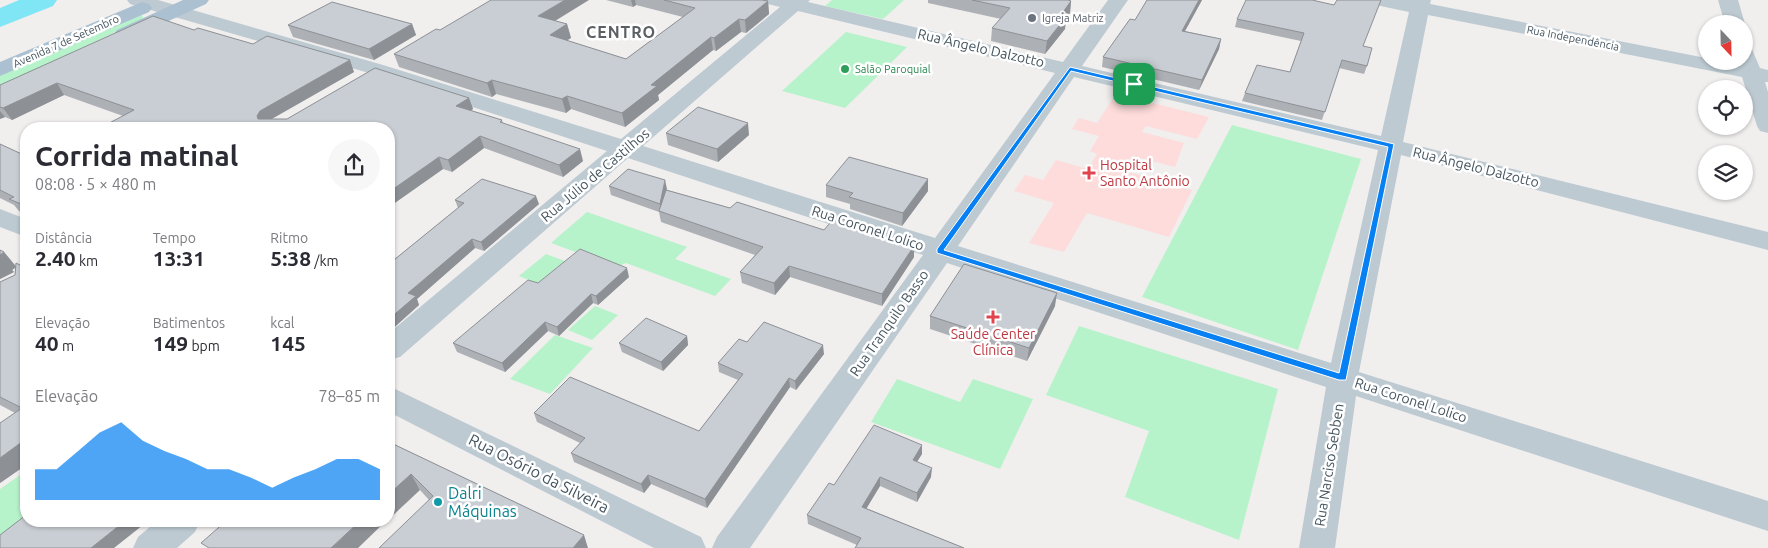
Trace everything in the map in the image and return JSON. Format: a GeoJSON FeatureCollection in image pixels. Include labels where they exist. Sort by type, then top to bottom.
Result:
{"type":"FeatureCollection","features":[{"type":"Feature","properties":{"kind":"main road","name":"Avenida 7 de Setembro"},"geometry":{"type":"LineString","coordinates":[[0,70],[155,4],[199,0]]}},
{"type":"Feature","properties":{"kind":"main road","name":"Avenida 7 de Setembro"},"geometry":{"type":"LineString","coordinates":[[0,91],[155,4]]}},
{"type":"Feature","properties":{"kind":"street","name":"Rua Tranquilo Basso"},"geometry":{"type":"LineString","coordinates":[[730,548],[1118,0]]}},
{"type":"Feature","properties":{"kind":"street","name":"Rua Independência"},"geometry":{"type":"LineString","coordinates":[[1378,0],[1420,4],[1759,75]]}},
{"type":"Feature","properties":{"kind":"street"},"geometry":{"type":"LineString","coordinates":[[1728,0],[1732,15]]}},
{"type":"Feature","properties":{"kind":"street","name":"Rua Ângelo Dalzotto"},"geometry":{"type":"LineString","coordinates":[[790,2],[1392,146],[1768,241]]}},
{"type":"Feature","properties":{"kind":"street","name":"Rua Júlio de Castilhos"},"geometry":{"type":"LineString","coordinates":[[395,344],[625,149],[790,2]]}},
{"type":"Feature","properties":{"kind":"street","name":"Rua Coronel Lolico"},"geometry":{"type":"LineString","coordinates":[[155,4],[376,69],[1768,516]]}},
{"type":"Feature","properties":{"kind":"street","name":"Rua Narciso Sebben"},"geometry":{"type":"LineString","coordinates":[[1317,548],[1342,378],[1392,146],[1420,4]]}},
{"type":"Feature","properties":{"kind":"street"},"geometry":{"type":"LineString","coordinates":[[351,84],[401,54]]}},
{"type":"Feature","properties":{"kind":"street"},"geometry":{"type":"LineString","coordinates":[[1759,75],[1768,126]]}},
{"type":"Feature","properties":{"kind":"street"},"geometry":{"type":"LineString","coordinates":[[0,217],[20,226]]}},
{"type":"Feature","properties":{"kind":"street","name":"Rua Osório da Silveira"},"geometry":{"type":"LineString","coordinates":[[395,401],[688,548]]}},
{"type":"Feature","properties":{"kind":"street"},"geometry":{"type":"LineString","coordinates":[[151,548],[176,527]]}},
{"type":"Feature","properties":{"kind":"shaded area","name":"Hospital Santo Antônio"},"geometry":{"type":"Polygon","coordinates":[[[1116,94],[1209,117],[1197,139],[1146,126],[1142,132],[1184,143],[1175,167],[1132,156],[1123,170],[1192,190],[1169,237],[1087,213],[1064,252],[1029,243],[1054,203],[1014,191],[1025,175],[1043,180],[1056,160],[1088,169],[1097,154],[1090,151],[1099,136],[1072,129],[1079,118],[1097,123],[1116,94]]]}},
{"type":"Feature","properties":{"kind":"green space"},"geometry":{"type":"Polygon","coordinates":[[[832,0],[904,0],[883,19],[825,6],[832,0]]]}},
{"type":"Feature","properties":{"kind":"green space"},"geometry":{"type":"Polygon","coordinates":[[[142,15],[143,18],[137,22],[0,86],[0,74],[142,15]]]}},
{"type":"Feature","properties":{"kind":"green space","name":"Salão Paroquial"},"geometry":{"type":"Polygon","coordinates":[[[846,32],[907,47],[845,108],[782,91],[846,32]]]}},
{"type":"Feature","properties":{"kind":"green space"},"geometry":{"type":"Polygon","coordinates":[[[1232,125],[1361,159],[1298,350],[1142,297],[1232,125]]]}},
{"type":"Feature","properties":{"kind":"green space"},"geometry":{"type":"Polygon","coordinates":[[[587,212],[687,247],[675,259],[731,279],[715,296],[626,263],[616,267],[551,243],[587,212]]]}},
{"type":"Feature","properties":{"kind":"green space"},"geometry":{"type":"Polygon","coordinates":[[[546,254],[573,264],[547,288],[519,276],[546,254]]]}},
{"type":"Feature","properties":{"kind":"green space"},"geometry":{"type":"Polygon","coordinates":[[[595,306],[618,315],[592,340],[568,330],[595,306]]]}},
{"type":"Feature","properties":{"kind":"green space"},"geometry":{"type":"Polygon","coordinates":[[[1079,326],[1278,389],[1239,540],[1125,497],[1149,431],[1046,395],[1079,326]]]}},
{"type":"Feature","properties":{"kind":"green space"},"geometry":{"type":"Polygon","coordinates":[[[555,335],[593,348],[550,394],[510,379],[555,335]]]}},
{"type":"Feature","properties":{"kind":"green space"},"geometry":{"type":"Polygon","coordinates":[[[897,379],[960,402],[973,379],[1033,399],[1000,469],[871,422],[897,379]]]}},
{"type":"Feature","properties":{"kind":"green space"},"geometry":{"type":"Polygon","coordinates":[[[20,475],[20,527],[0,548],[0,489],[20,475]]]}},
{"type":"Feature","properties":{"kind":"building"},"geometry":{"type":"Polygon","coordinates":[[[491,0],[565,0],[538,16],[567,24],[550,35],[626,59],[695,8],[664,0],[768,1],[745,20],[739,19],[714,38],[711,37],[651,85],[657,86],[622,113],[567,96],[562,99],[492,80],[487,83],[394,54],[491,0]]]}},
{"type":"Feature","properties":{"kind":"building","name":"Igreja Matriz"},"geometry":{"type":"Polygon","coordinates":[[[972,0],[1071,1],[1061,15],[1066,17],[1047,41],[992,28],[1010,8],[972,0]]]}},
{"type":"Feature","properties":{"kind":"building"},"geometry":{"type":"Polygon","coordinates":[[[1147,0],[1199,0],[1182,31],[1221,39],[1202,80],[1103,57],[1130,19],[1135,20],[1147,0]]]}},
{"type":"Feature","properties":{"kind":"building"},"geometry":{"type":"Polygon","coordinates":[[[1246,0],[1312,0],[1334,5],[1337,0],[1381,0],[1363,46],[1372,48],[1367,66],[1342,60],[1325,112],[1245,93],[1257,65],[1290,72],[1304,33],[1237,19],[1246,0]]]}},
{"type":"Feature","properties":{"kind":"building"},"geometry":{"type":"Polygon","coordinates":[[[332,2],[412,24],[369,49],[288,25],[332,2]]]}},
{"type":"Feature","properties":{"kind":"building"},"geometry":{"type":"Polygon","coordinates":[[[153,16],[194,30],[198,28],[253,44],[267,36],[350,60],[260,111],[257,116],[258,119],[287,119],[375,68],[469,98],[456,106],[502,120],[500,122],[580,149],[559,165],[480,136],[448,160],[439,157],[395,188],[395,122],[111,122],[134,110],[57,83],[3,108],[0,107],[0,85],[153,16]]]}},
{"type":"Feature","properties":{"kind":"building"},"geometry":{"type":"Polygon","coordinates":[[[698,107],[748,123],[717,149],[666,133],[698,107]]]}},
{"type":"Feature","properties":{"kind":"building"},"geometry":{"type":"Polygon","coordinates":[[[0,144],[20,153],[20,204],[9,199],[14,197],[0,190],[0,144]]]}},
{"type":"Feature","properties":{"kind":"building"},"geometry":{"type":"Polygon","coordinates":[[[849,157],[928,179],[903,213],[849,197],[853,193],[826,185],[849,157]]]}},
{"type":"Feature","properties":{"kind":"building"},"geometry":{"type":"Polygon","coordinates":[[[628,169],[665,180],[660,204],[609,186],[628,169]]]}},
{"type":"Feature","properties":{"kind":"building"},"geometry":{"type":"Polygon","coordinates":[[[482,179],[536,196],[481,242],[472,239],[408,293],[416,296],[395,314],[395,259],[464,203],[455,200],[482,179]]]}},
{"type":"Feature","properties":{"kind":"building"},"geometry":{"type":"Polygon","coordinates":[[[666,190],[730,208],[737,202],[824,230],[835,217],[888,234],[886,238],[914,246],[882,294],[789,266],[774,283],[740,272],[763,247],[659,211],[666,190]]]}},
{"type":"Feature","properties":{"kind":"building"},"geometry":{"type":"Polygon","coordinates":[[[580,249],[627,268],[596,296],[591,294],[557,327],[545,322],[502,363],[453,343],[528,280],[538,283],[580,249]]]}},
{"type":"Feature","properties":{"kind":"building"},"geometry":{"type":"Polygon","coordinates":[[[16,263],[20,265],[20,407],[0,397],[0,282],[15,275],[16,263]]]}},
{"type":"Feature","properties":{"kind":"building","name":"Saúde Center Clínica"},"geometry":{"type":"Polygon","coordinates":[[[964,264],[1057,293],[1029,348],[930,316],[964,264]]]}},
{"type":"Feature","properties":{"kind":"building"},"geometry":{"type":"Polygon","coordinates":[[[646,318],[687,336],[661,362],[619,343],[646,318]]]}},
{"type":"Feature","properties":{"kind":"building"},"geometry":{"type":"Polygon","coordinates":[[[764,322],[823,345],[795,381],[789,378],[705,499],[648,475],[641,484],[571,453],[585,438],[534,413],[570,377],[699,431],[743,374],[718,363],[739,339],[747,342],[764,322]]]}},
{"type":"Feature","properties":{"kind":"building"},"geometry":{"type":"Polygon","coordinates":[[[20,409],[20,443],[0,458],[0,423],[20,409]]]}},
{"type":"Feature","properties":{"kind":"building"},"geometry":{"type":"Polygon","coordinates":[[[874,425],[922,445],[913,460],[932,468],[917,493],[880,477],[862,507],[964,548],[855,548],[861,538],[807,515],[829,483],[834,485],[874,425]]]}},
{"type":"Feature","properties":{"kind":"building"},"geometry":{"type":"Polygon","coordinates":[[[395,445],[584,535],[573,548],[379,548],[433,496],[411,474],[395,489],[395,445]]]}},
{"type":"Feature","properties":{"kind":"building"},"geometry":{"type":"Polygon","coordinates":[[[20,520],[20,527],[117,527],[91,548],[0,548],[0,535],[20,520]]]}},
{"type":"Feature","properties":{"kind":"building"},"geometry":{"type":"Polygon","coordinates":[[[219,527],[354,527],[331,548],[209,548],[201,543],[219,527]]]}},
{"type":"Feature","properties":{"kind":"waterway"},"geometry":{"type":"LineString","coordinates":[[0,18],[43,0]]}},
{"type":"Feature","properties":{"kind":"place","name":"Igreja Matriz"},"geometry":{"type":"Point","coordinates":[1032,18]}},
{"type":"Feature","properties":{"kind":"place","name":"Salão Paroquial"},"geometry":{"type":"Point","coordinates":[845,69]}},
{"type":"Feature","properties":{"kind":"place","name":"Hospital Santo Antônio"},"geometry":{"type":"Point","coordinates":[1089,173]}},
{"type":"Feature","properties":{"kind":"place","name":"Saúde Center Clínica"},"geometry":{"type":"Point","coordinates":[993,317]}},
{"type":"Feature","properties":{"kind":"place","name":"Dalri Máquinas"},"geometry":{"type":"Point","coordinates":[438,502]}},
{"type":"Feature","properties":{"kind":"district","name":"CENTRO"},"geometry":{"type":"Point","coordinates":[621,32]}},
{"type":"Feature","properties":{"kind":"route"},"geometry":{"type":"LineString","coordinates":[[1070,69],[1134,84],[1392,146],[1342,378],[940,251],[1070,69]]}}]}
